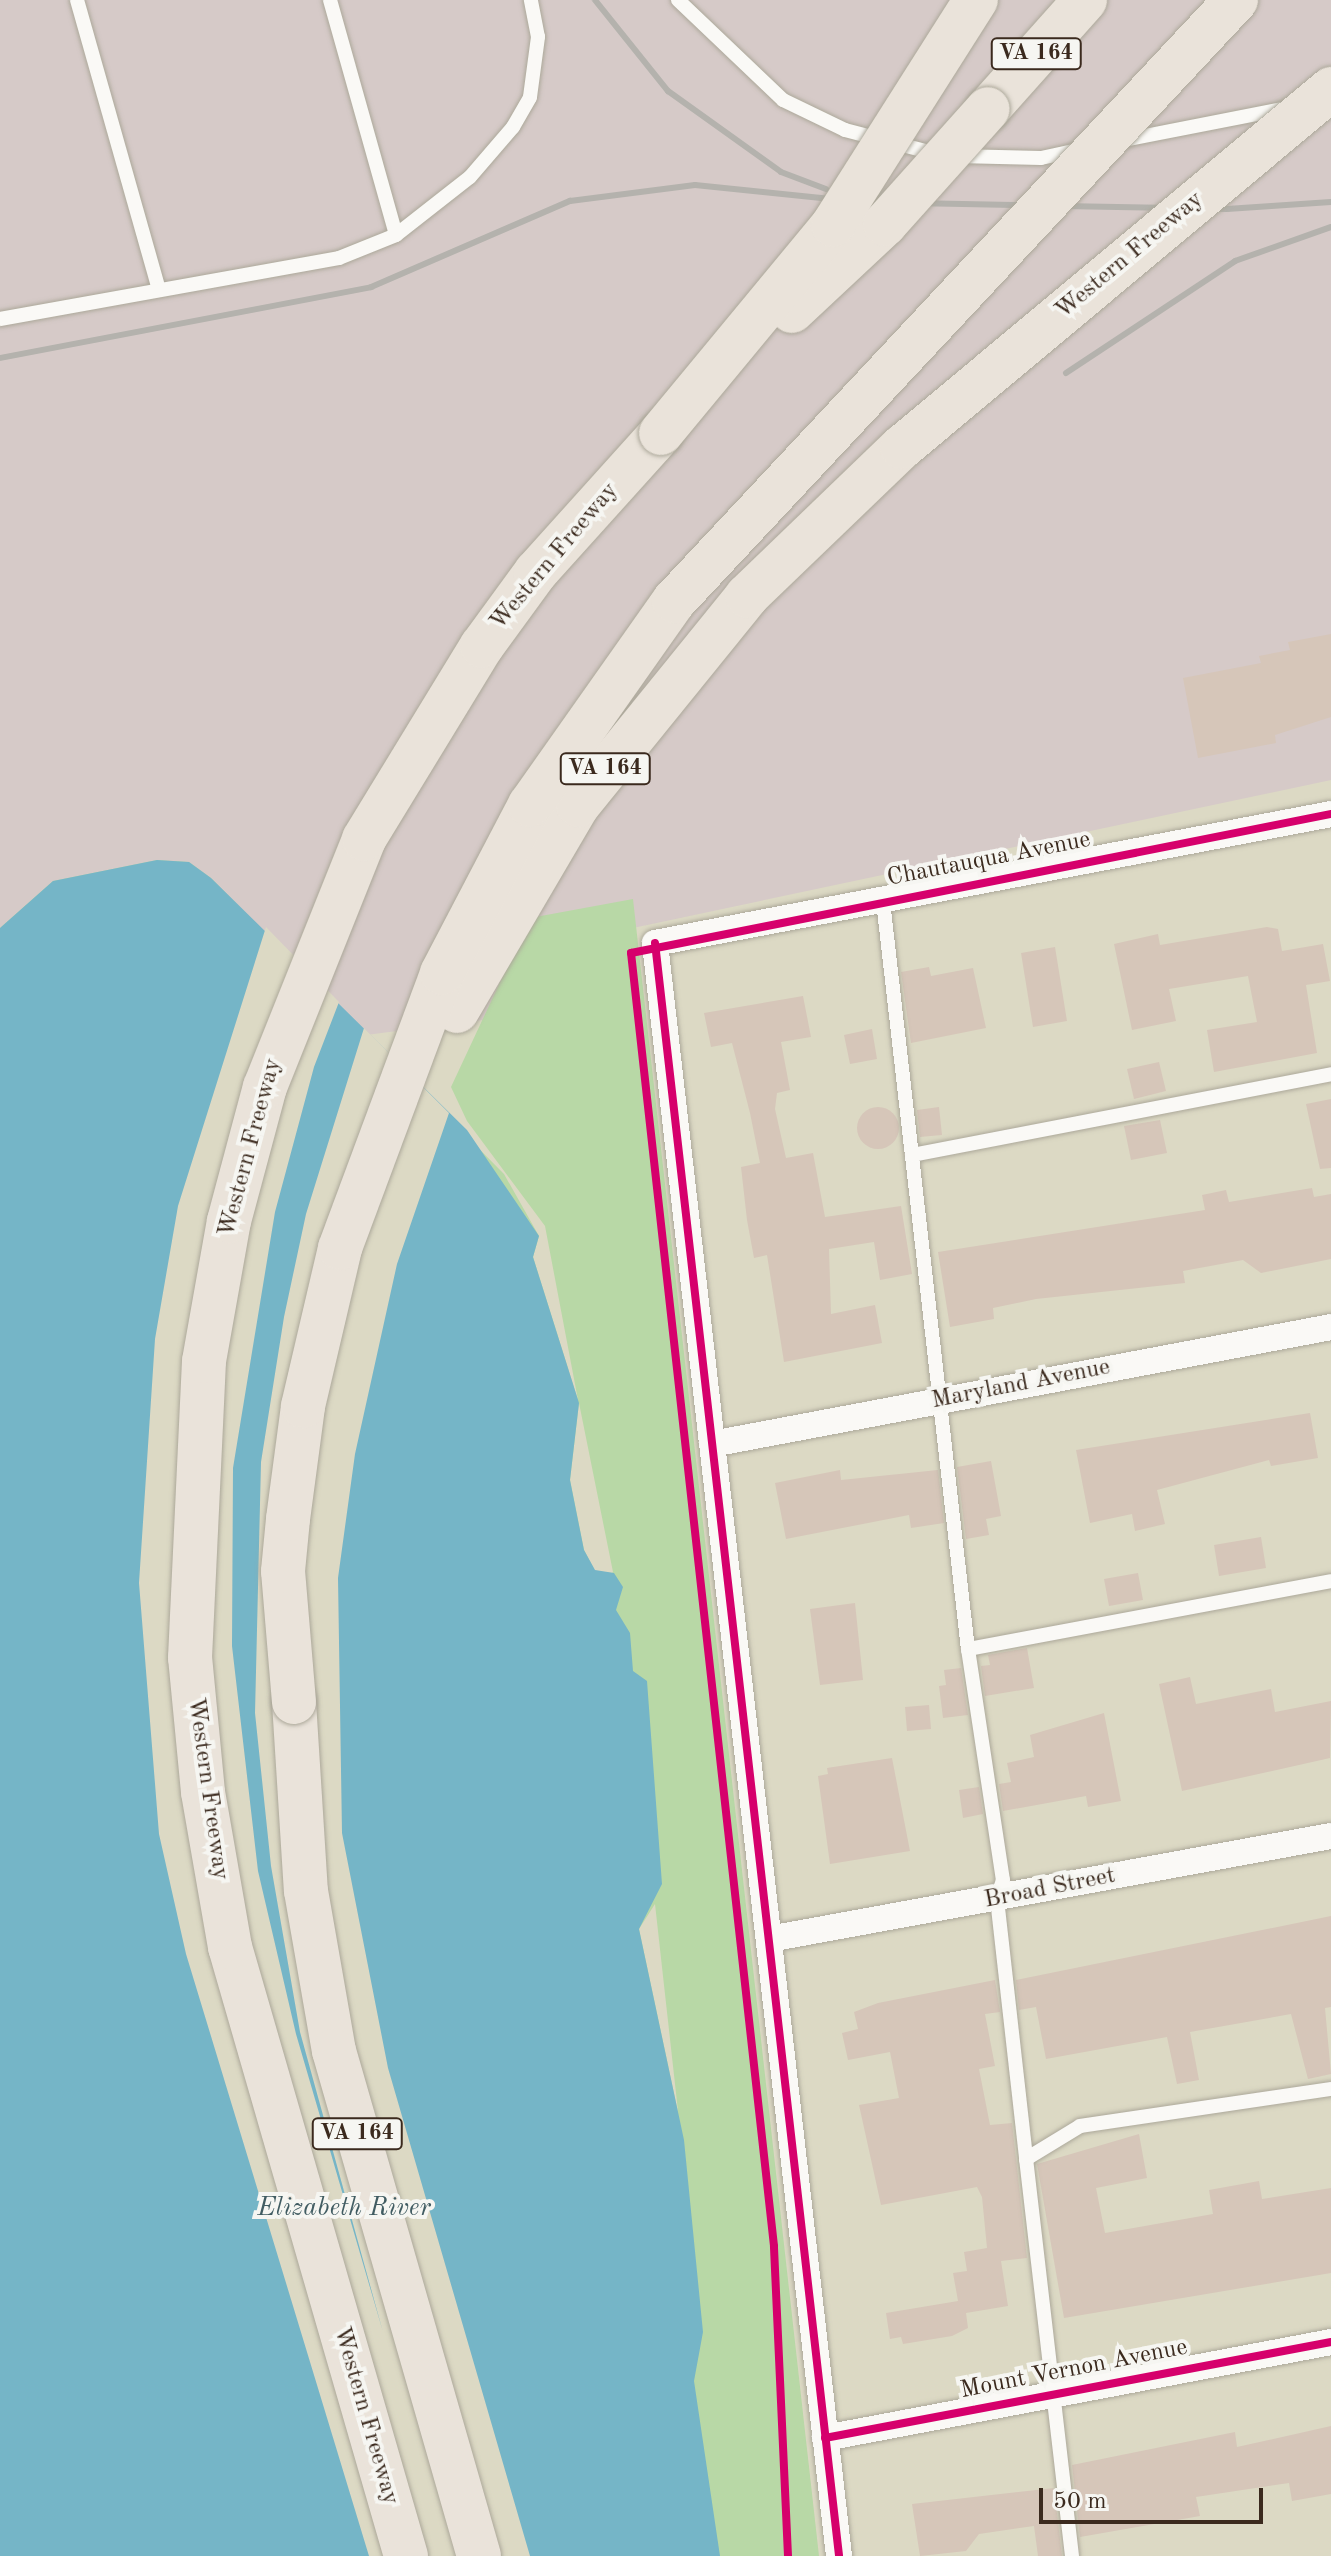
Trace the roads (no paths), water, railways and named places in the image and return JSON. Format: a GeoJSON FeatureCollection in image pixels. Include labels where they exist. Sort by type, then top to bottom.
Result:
{"type":"FeatureCollection","features":[{"type":"Feature","properties":{"kind":"highway"},"geometry":{"type":"LineString","coordinates":[[661,433],[833,225],[976,0]]}},
{"type":"Feature","properties":{"kind":"highway","name":"Western Freeway"},"geometry":{"type":"LineString","coordinates":[[406,2556],[230,1947],[203,1792],[190,1658],[204,1361],[229,1221],[265,1087],[364,839],[421,737],[500,621],[661,433],[885,224],[1085,0]]}},
{"type":"Feature","properties":{"kind":"highway"},"geometry":{"type":"LineString","coordinates":[[294,1702],[283,1571],[303,1406],[328,1294],[423,1018],[524,816],[674,601],[1236,0]]}},
{"type":"Feature","properties":{"kind":"highway","name":"Western Freeway"},"geometry":{"type":"LineString","coordinates":[[479,2556],[326,2012],[300,1831],[294,1702],[332,1385],[374,1223],[457,1010],[547,850],[702,644],[804,538],[902,447],[1331,89]]}},
{"type":"Feature","properties":{"kind":"street","name":"Chautauqua Avenue"},"geometry":{"type":"LineString","coordinates":[[712,1444],[655,943],[1331,814]]}},
{"type":"Feature","properties":{"kind":"street","name":"Maryland Avenue"},"geometry":{"type":"LineString","coordinates":[[712,1444],[1331,1327]]}},
{"type":"Feature","properties":{"kind":"street"},"geometry":{"type":"LineString","coordinates":[[712,1444],[839,2556]]}},
{"type":"Feature","properties":{"kind":"street","name":"Broad Street"},"geometry":{"type":"LineString","coordinates":[[769,1939],[1331,1836]]}},
{"type":"Feature","properties":{"kind":"street","name":"Mount Vernon Avenue"},"geometry":{"type":"LineString","coordinates":[[825,2438],[1331,2342]]}},
{"type":"Feature","properties":{"kind":"lane"},"geometry":{"type":"LineString","coordinates":[[77,0],[159,290]]}},
{"type":"Feature","properties":{"kind":"lane"},"geometry":{"type":"LineString","coordinates":[[330,0],[396,235]]}},
{"type":"Feature","properties":{"kind":"lane"},"geometry":{"type":"LineString","coordinates":[[0,319],[339,258],[396,235],[470,177],[519,117],[530,97],[538,37],[531,0]]}},
{"type":"Feature","properties":{"kind":"lane"},"geometry":{"type":"LineString","coordinates":[[678,0],[783,100],[845,130],[922,152],[1041,158],[1331,99]]}},
{"type":"Feature","properties":{"kind":"lane"},"geometry":{"type":"LineString","coordinates":[[883,901],[968,1649],[1003,1880],[997,1899],[1072,2556]]}},
{"type":"Feature","properties":{"kind":"lane"},"geometry":{"type":"LineString","coordinates":[[912,1155],[1331,1074]]}},
{"type":"Feature","properties":{"kind":"lane"},"geometry":{"type":"LineString","coordinates":[[968,1649],[1331,1581]]}},
{"type":"Feature","properties":{"kind":"lane"},"geometry":{"type":"LineString","coordinates":[[1026,2159],[1080,2126],[1331,2089]]}},
{"type":"Feature","properties":{"kind":"water","name":"Elizabeth River"},"geometry":{"type":"Polygon","coordinates":[[[157,860],[189,862],[211,878],[467,1130],[539,1236],[533,1257],[579,1403],[570,1480],[584,1550],[595,1570],[614,1573],[623,1587],[616,1610],[630,1633],[633,1671],[647,1681],[662,1884],[639,1929],[684,2140],[703,2332],[694,2381],[720,2556],[0,2556],[0,928],[53,881],[157,860]]]}},
{"type":"Feature","properties":{"kind":"railway"},"geometry":{"type":"LineString","coordinates":[[595,0],[668,91],[781,172],[826,189]]}},
{"type":"Feature","properties":{"kind":"railway"},"geometry":{"type":"LineString","coordinates":[[0,358],[371,287],[570,201],[695,185],[860,202],[1227,209],[1331,202]]}},
{"type":"Feature","properties":{"kind":"railway"},"geometry":{"type":"LineString","coordinates":[[1066,373],[1235,261],[1331,227]]}}]}
